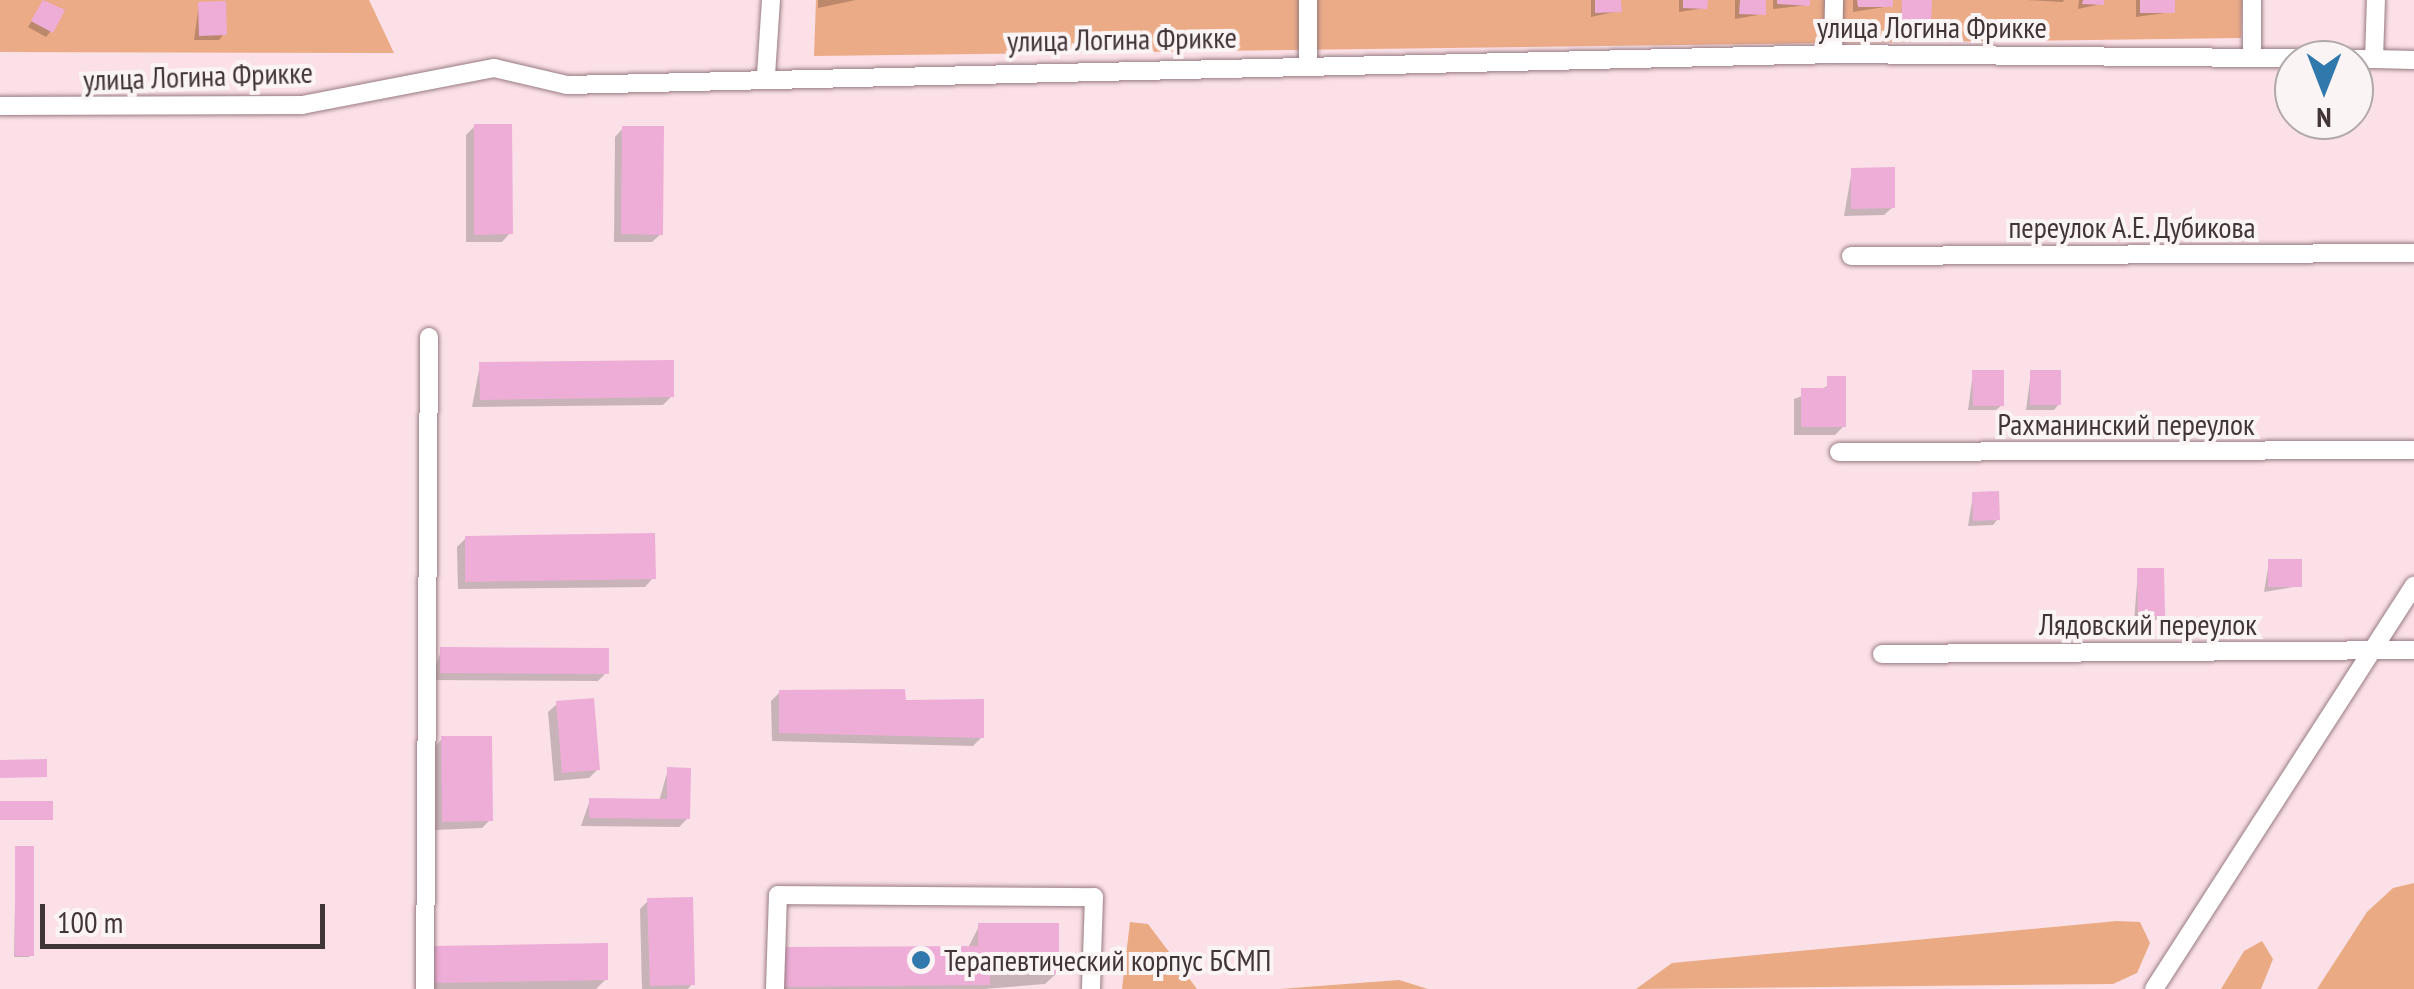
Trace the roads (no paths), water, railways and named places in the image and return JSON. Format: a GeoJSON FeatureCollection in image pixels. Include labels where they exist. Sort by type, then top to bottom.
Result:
{"type":"FeatureCollection","features":[{"type":"Feature","properties":{"kind":"street"},"geometry":{"type":"LineString","coordinates":[[766,75],[771,0]]}},
{"type":"Feature","properties":{"kind":"street"},"geometry":{"type":"LineString","coordinates":[[1308,0],[1308,62]]}},
{"type":"Feature","properties":{"kind":"street"},"geometry":{"type":"LineString","coordinates":[[1833,54],[1834,0]]}},
{"type":"Feature","properties":{"kind":"street"},"geometry":{"type":"LineString","coordinates":[[2252,0],[2252,56]]}},
{"type":"Feature","properties":{"kind":"street"},"geometry":{"type":"LineString","coordinates":[[2374,59],[2376,0]]}},
{"type":"Feature","properties":{"kind":"street","name":"улица Логина Фрикке"},"geometry":{"type":"LineString","coordinates":[[0,106],[302,104],[494,68],[568,85],[766,75],[1308,62],[1833,54],[2274,57]]}},
{"type":"Feature","properties":{"kind":"street","name":"улица Логина Фрикке"},"geometry":{"type":"LineString","coordinates":[[2374,59],[2414,60]]}},
{"type":"Feature","properties":{"kind":"street","name":"переулок А.Е. Дубикова"},"geometry":{"type":"LineString","coordinates":[[1851,256],[2414,253]]}},
{"type":"Feature","properties":{"kind":"street"},"geometry":{"type":"LineString","coordinates":[[425,989],[429,338]]}},
{"type":"Feature","properties":{"kind":"street","name":"Рахманинский переулок"},"geometry":{"type":"LineString","coordinates":[[1839,452],[2414,450]]}},
{"type":"Feature","properties":{"kind":"street"},"geometry":{"type":"LineString","coordinates":[[2154,989],[2414,586]]}},
{"type":"Feature","properties":{"kind":"street","name":"Лядовский переулок"},"geometry":{"type":"LineString","coordinates":[[1882,654],[2414,650]]}},
{"type":"Feature","properties":{"kind":"street"},"geometry":{"type":"LineString","coordinates":[[774,989],[778,895],[1094,896],[1091,989]]}},
{"type":"Feature","properties":{"kind":"place","name":"Терапевтический корпус БСМП"},"geometry":{"type":"Point","coordinates":[921,960]}}]}
